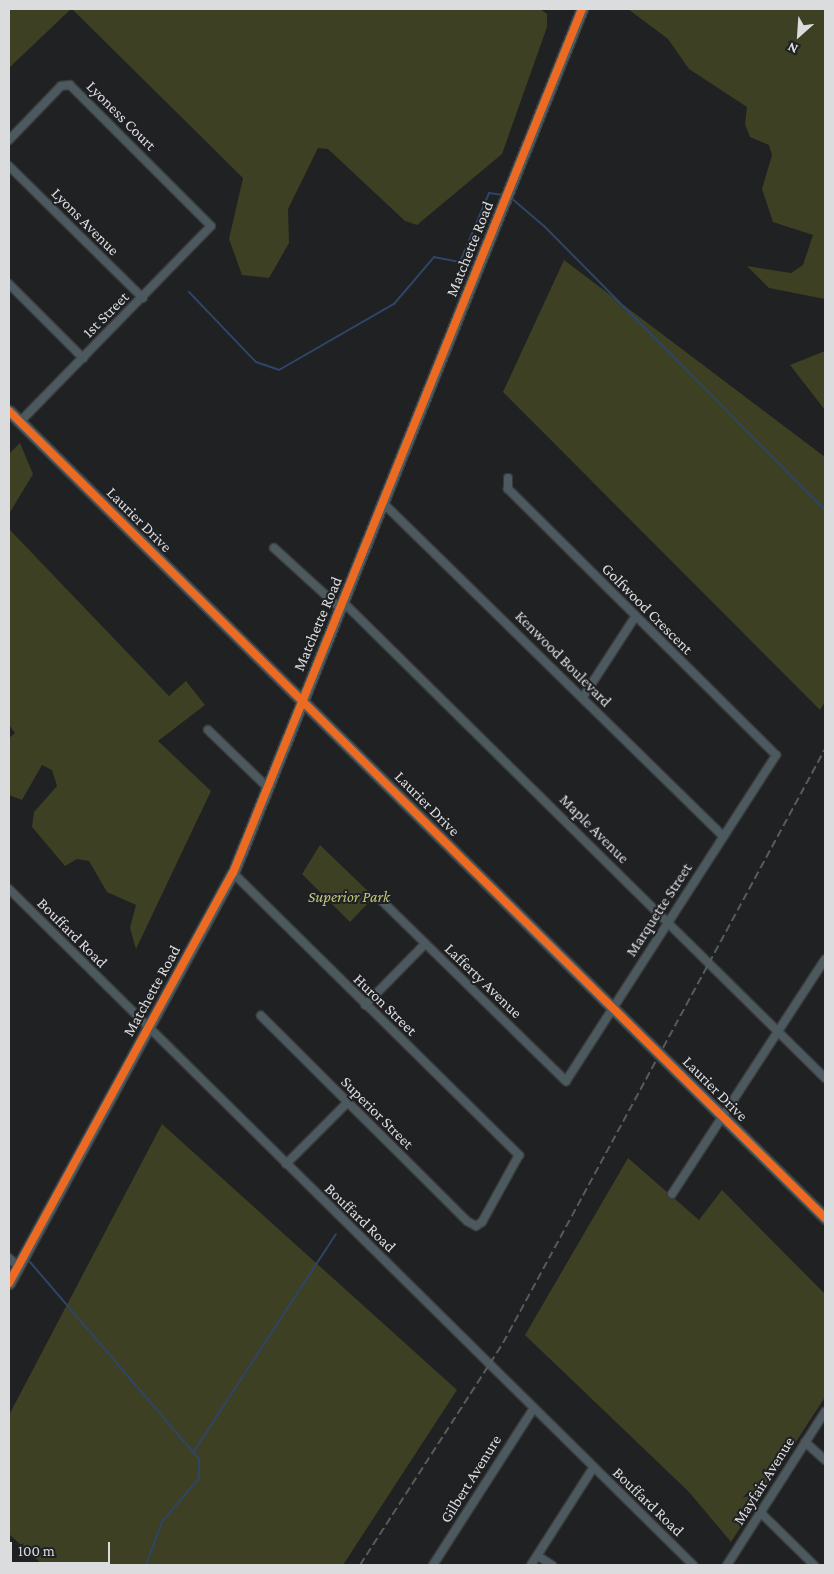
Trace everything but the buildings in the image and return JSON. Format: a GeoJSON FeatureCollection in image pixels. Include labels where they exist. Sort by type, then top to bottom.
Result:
{"type":"FeatureCollection","features":[{"type":"Feature","properties":{"kind":"street","name":"Matchette Road"},"geometry":{"type":"LineString","coordinates":[[9,1283],[233,873],[301,700],[383,503],[582,9]]}},
{"type":"Feature","properties":{"kind":"street","name":"Lyoness Court"},"geometry":{"type":"LineString","coordinates":[[9,140],[61,86],[70,85],[211,226]]}},
{"type":"Feature","properties":{"kind":"street","name":"Lyons Avenue"},"geometry":{"type":"LineString","coordinates":[[9,166],[143,298]]}},
{"type":"Feature","properties":{"kind":"street","name":"1st Street"},"geometry":{"type":"LineString","coordinates":[[20,422],[143,298],[211,226]]}},
{"type":"Feature","properties":{"kind":"street"},"geometry":{"type":"LineString","coordinates":[[9,284],[83,358]]}},
{"type":"Feature","properties":{"kind":"street","name":"Laurier Drive"},"geometry":{"type":"LineString","coordinates":[[9,410],[825,1218]]}},
{"type":"Feature","properties":{"kind":"street","name":"Golfwood Crescent"},"geometry":{"type":"LineString","coordinates":[[508,478],[508,489],[776,755]]}},
{"type":"Feature","properties":{"kind":"street","name":"Kenwood Boulevard"},"geometry":{"type":"LineString","coordinates":[[383,503],[723,836]]}},
{"type":"Feature","properties":{"kind":"street","name":"Maple Avenue"},"geometry":{"type":"LineString","coordinates":[[274,548],[341,605],[668,922],[825,1078]]}},
{"type":"Feature","properties":{"kind":"street"},"geometry":{"type":"LineString","coordinates":[[583,697],[635,617]]}},
{"type":"Feature","properties":{"kind":"street"},"geometry":{"type":"LineString","coordinates":[[208,730],[267,787]]}},
{"type":"Feature","properties":{"kind":"street","name":"Marquette Street"},"geometry":{"type":"LineString","coordinates":[[566,1081],[776,755]]}},
{"type":"Feature","properties":{"kind":"street","name":"Huron Street"},"geometry":{"type":"LineString","coordinates":[[233,873],[519,1155],[476,1226]]}},
{"type":"Feature","properties":{"kind":"street","name":"Bouffard Road"},"geometry":{"type":"LineString","coordinates":[[9,890],[693,1565]]}},
{"type":"Feature","properties":{"kind":"street","name":"Lafferty Avenue"},"geometry":{"type":"LineString","coordinates":[[381,900],[566,1081]]}},
{"type":"Feature","properties":{"kind":"street"},"geometry":{"type":"LineString","coordinates":[[365,1005],[425,944]]}},
{"type":"Feature","properties":{"kind":"street"},"geometry":{"type":"LineString","coordinates":[[672,1194],[721,1114],[825,959]]}},
{"type":"Feature","properties":{"kind":"street","name":"Superior Street"},"geometry":{"type":"LineString","coordinates":[[261,1016],[346,1103],[476,1226]]}},
{"type":"Feature","properties":{"kind":"street"},"geometry":{"type":"LineString","coordinates":[[286,1164],[346,1103]]}},
{"type":"Feature","properties":{"kind":"street"},"geometry":{"type":"LineString","coordinates":[[9,1258],[18,1266]]}},
{"type":"Feature","properties":{"kind":"street","name":"Gilbert Avenure"},"geometry":{"type":"LineString","coordinates":[[433,1565],[533,1408]]}},
{"type":"Feature","properties":{"kind":"street","name":"Mayfair Avenue"},"geometry":{"type":"LineString","coordinates":[[727,1565],[804,1442],[825,1412]]}},
{"type":"Feature","properties":{"kind":"street"},"geometry":{"type":"LineString","coordinates":[[804,1442],[825,1460]]}},
{"type":"Feature","properties":{"kind":"street"},"geometry":{"type":"LineString","coordinates":[[532,1565],[593,1468]]}},
{"type":"Feature","properties":{"kind":"street"},"geometry":{"type":"LineString","coordinates":[[760,1512],[814,1565]]}},
{"type":"Feature","properties":{"kind":"street"},"geometry":{"type":"LineString","coordinates":[[538,1556],[552,1565]]}},
{"type":"Feature","properties":{"kind":"green space"},"geometry":{"type":"Polygon","coordinates":[[[9,9],[71,9],[9,68],[9,9]]]}},
{"type":"Feature","properties":{"kind":"green space"},"geometry":{"type":"Polygon","coordinates":[[[72,9],[540,9],[547,14],[547,27],[502,154],[417,225],[405,221],[328,149],[318,148],[288,209],[289,243],[269,278],[242,275],[229,239],[243,178],[72,9]]]}},
{"type":"Feature","properties":{"kind":"green space"},"geometry":{"type":"Polygon","coordinates":[[[628,9],[825,9],[825,299],[769,288],[747,266],[791,273],[803,265],[813,235],[773,222],[762,189],[772,155],[769,145],[750,137],[745,124],[747,107],[689,69],[668,39],[628,9]]]}},
{"type":"Feature","properties":{"kind":"green space"},"geometry":{"type":"Polygon","coordinates":[[[564,260],[825,457],[825,702],[820,710],[503,392],[564,260]]]}},
{"type":"Feature","properties":{"kind":"green space"},"geometry":{"type":"Polygon","coordinates":[[[825,351],[825,410],[790,365],[825,351]]]}},
{"type":"Feature","properties":{"kind":"green space"},"geometry":{"type":"Polygon","coordinates":[[[20,443],[33,474],[9,514],[9,454],[20,443]]]}},
{"type":"Feature","properties":{"kind":"green space"},"geometry":{"type":"Polygon","coordinates":[[[9,529],[169,696],[186,681],[205,705],[158,741],[211,791],[136,949],[130,928],[136,905],[107,892],[89,861],[77,859],[65,866],[32,827],[34,812],[57,786],[52,770],[42,765],[22,800],[9,795],[9,738],[15,733],[9,725],[9,529]]]}},
{"type":"Feature","properties":{"kind":"green space","name":"Superior Park"},"geometry":{"type":"Polygon","coordinates":[[[320,845],[374,897],[350,922],[302,874],[320,845]]]}},
{"type":"Feature","properties":{"kind":"green space"},"geometry":{"type":"Polygon","coordinates":[[[162,1124],[457,1390],[343,1565],[43,1565],[9,1534],[9,1415],[162,1124]]]}},
{"type":"Feature","properties":{"kind":"green space"},"geometry":{"type":"Polygon","coordinates":[[[628,1158],[699,1220],[722,1190],[825,1294],[825,1397],[731,1542],[689,1492],[525,1335],[628,1158]]]}},
{"type":"Feature","properties":{"kind":"waterway"},"geometry":{"type":"LineString","coordinates":[[189,292],[256,362],[279,370],[394,304],[434,257],[460,262],[489,193],[503,195]]}},
{"type":"Feature","properties":{"kind":"waterway"},"geometry":{"type":"LineString","coordinates":[[510,197],[544,226],[825,510]]}},
{"type":"Feature","properties":{"kind":"waterway"},"geometry":{"type":"LineString","coordinates":[[194,1451],[336,1234]]}},
{"type":"Feature","properties":{"kind":"waterway"},"geometry":{"type":"LineString","coordinates":[[30,1262],[199,1459],[199,1478],[162,1522],[146,1565]]}},
{"type":"Feature","properties":{"kind":"railway"},"geometry":{"type":"LineString","coordinates":[[360,1565],[503,1343],[825,749]]}},
{"type":"Feature","properties":{"kind":"cycle path"},"geometry":{"type":"LineString","coordinates":[[9,1283],[233,873],[582,9]]}},
{"type":"Feature","properties":{"kind":"cycle path"},"geometry":{"type":"LineString","coordinates":[[9,411],[825,1218]]}}]}
